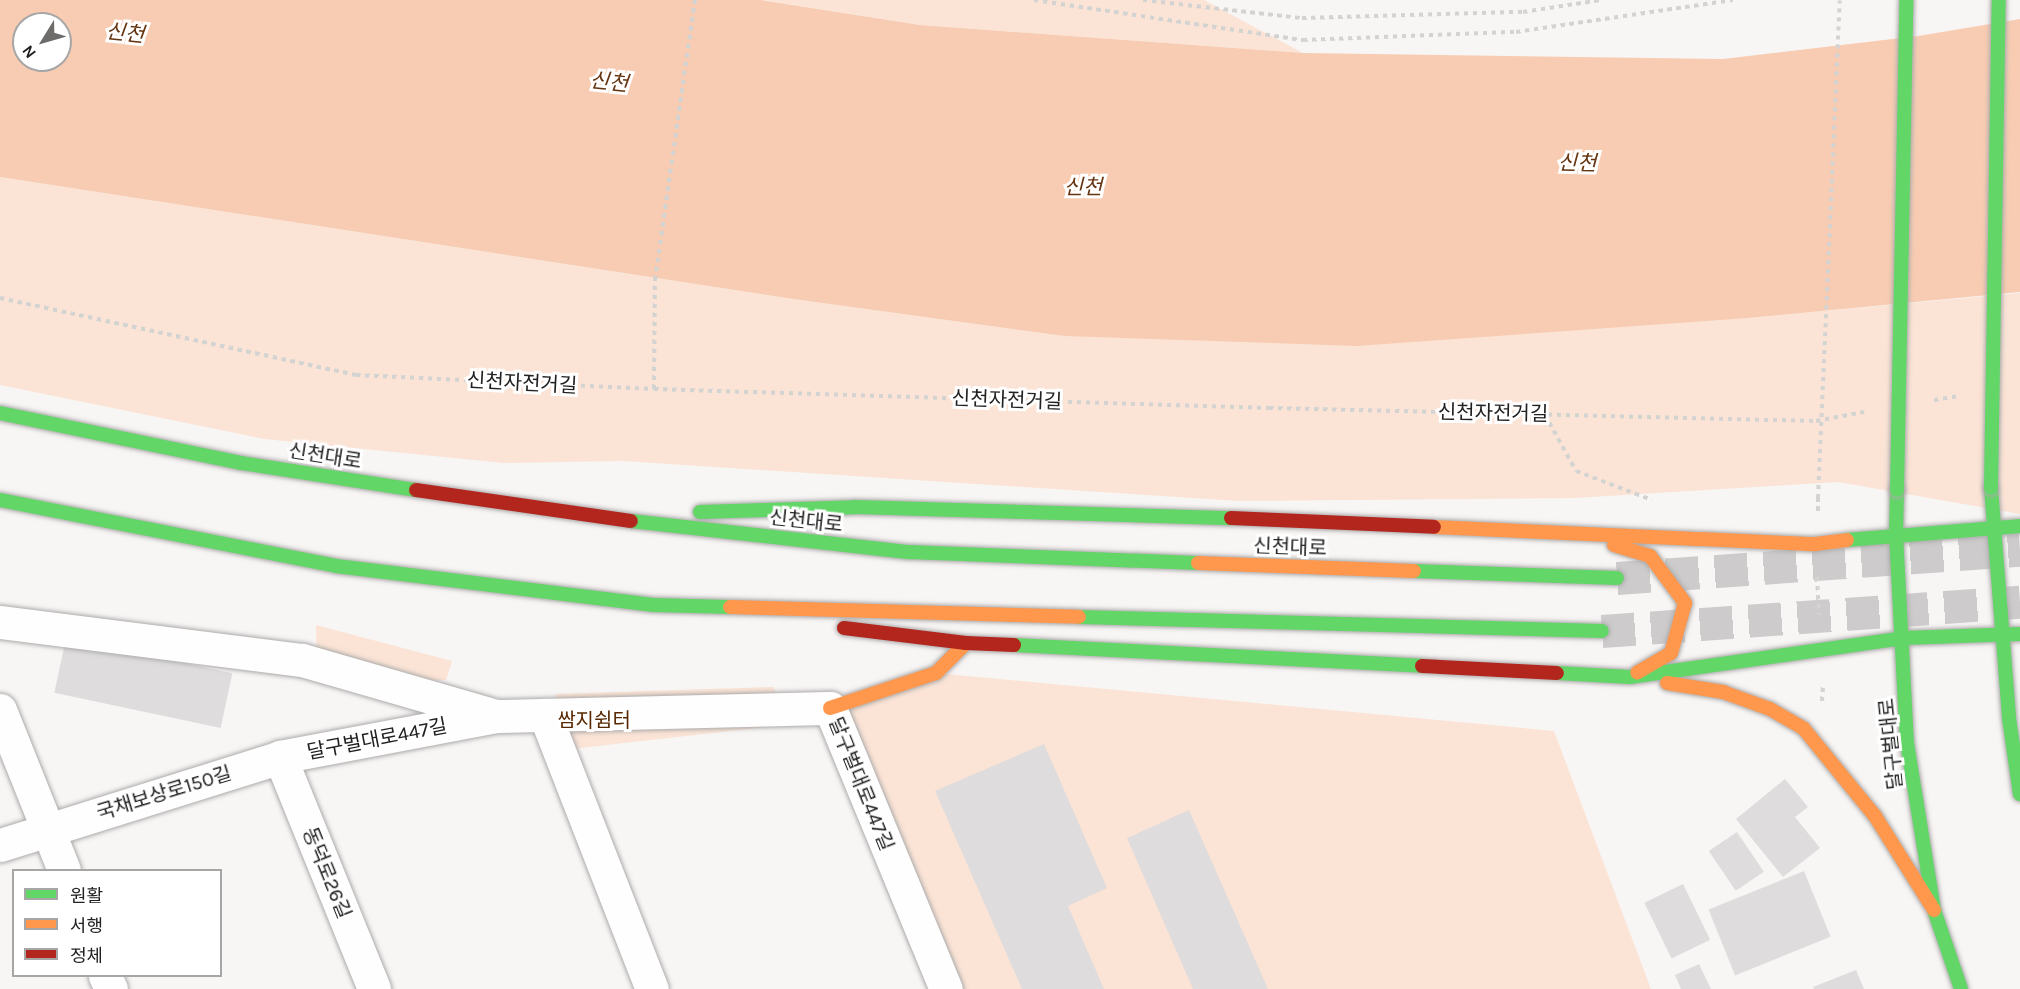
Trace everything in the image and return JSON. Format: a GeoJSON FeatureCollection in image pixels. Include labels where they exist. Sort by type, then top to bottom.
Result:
{"type":"FeatureCollection","features":[{"type":"Feature","properties":{"kind":"main road","name":"달구벌대로"},"geometry":{"type":"LineString","coordinates":[[1906,0],[1896,534],[1907,743],[1934,910],[1961,989]]}},
{"type":"Feature","properties":{"kind":"main road"},"geometry":{"type":"LineString","coordinates":[[1999,0],[1991,488],[2008,718],[2020,794]]}},
{"type":"Feature","properties":{"kind":"main road","name":"신천대로"},"geometry":{"type":"LineString","coordinates":[[0,413],[241,463],[584,516],[909,552],[1617,578]]}},
{"type":"Feature","properties":{"kind":"main road"},"geometry":{"type":"LineString","coordinates":[[0,500],[336,566],[805,624]]}},
{"type":"Feature","properties":{"kind":"main road"},"geometry":{"type":"LineString","coordinates":[[584,516],[855,507],[1236,518],[1815,544],[1896,534],[2020,526]]}},
{"type":"Feature","properties":{"kind":"main road"},"geometry":{"type":"LineString","coordinates":[[1578,533],[1650,556],[1685,603],[1671,653],[1630,677]]}},
{"type":"Feature","properties":{"kind":"main road"},"geometry":{"type":"LineString","coordinates":[[654,605],[1602,631]]}},
{"type":"Feature","properties":{"kind":"main road"},"geometry":{"type":"LineString","coordinates":[[828,627],[966,643],[1630,677],[1723,692],[1770,710],[1804,729],[1875,816],[1934,910]]}},
{"type":"Feature","properties":{"kind":"main road"},"geometry":{"type":"LineString","coordinates":[[1630,677],[1666,674],[1903,638],[2020,634]]}},
{"type":"Feature","properties":{"kind":"main road"},"geometry":{"type":"LineString","coordinates":[[830,708],[936,673],[966,643]]}},
{"type":"Feature","properties":{"kind":"street"},"geometry":{"type":"LineString","coordinates":[[0,622],[302,660],[496,716]]}},
{"type":"Feature","properties":{"kind":"street","name":"달구벌대로447길"},"geometry":{"type":"LineString","coordinates":[[280,757],[496,716],[830,708],[946,989]]}},
{"type":"Feature","properties":{"kind":"street"},"geometry":{"type":"LineString","coordinates":[[0,710],[64,869]]}},
{"type":"Feature","properties":{"kind":"street"},"geometry":{"type":"LineString","coordinates":[[545,715],[652,989]]}},
{"type":"Feature","properties":{"kind":"street","name":"국채보상로150길"},"geometry":{"type":"LineString","coordinates":[[0,845],[280,757]]}},
{"type":"Feature","properties":{"kind":"street","name":"동덕로26길"},"geometry":{"type":"LineString","coordinates":[[280,757],[374,989]]}},
{"type":"Feature","properties":{"kind":"path"},"geometry":{"type":"LineString","coordinates":[[654,389],[655,280],[695,0]]}},
{"type":"Feature","properties":{"kind":"path"},"geometry":{"type":"LineString","coordinates":[[1034,0],[1303,40],[1516,32],[1733,0]]}},
{"type":"Feature","properties":{"kind":"path"},"geometry":{"type":"LineString","coordinates":[[1143,0],[1302,18],[1523,12],[1601,0]]}},
{"type":"Feature","properties":{"kind":"path"},"geometry":{"type":"LineString","coordinates":[[1818,498],[1840,0]]}},
{"type":"Feature","properties":{"kind":"path","name":"신천자전거길"},"geometry":{"type":"LineString","coordinates":[[0,298],[356,375],[654,389],[1816,421],[1873,411]]}},
{"type":"Feature","properties":{"kind":"path"},"geometry":{"type":"LineString","coordinates":[[1929,401],[1963,395]]}},
{"type":"Feature","properties":{"kind":"path"},"geometry":{"type":"LineString","coordinates":[[1545,414],[1576,471],[1654,501]]}},
{"type":"Feature","properties":{"kind":"green space"},"geometry":{"type":"Polygon","coordinates":[[[762,0],[1204,0],[1303,53],[920,25],[762,0]]]}},
{"type":"Feature","properties":{"kind":"green space"},"geometry":{"type":"Polygon","coordinates":[[[0,177],[793,299],[1064,336],[1748,318],[2020,293],[2020,514],[1838,482],[1575,498],[1238,501],[623,461],[503,463],[264,439],[0,385],[0,177]]]}},
{"type":"Feature","properties":{"kind":"green space"},"geometry":{"type":"Polygon","coordinates":[[[316,625],[452,661],[446,680],[365,684],[317,682],[316,625]]]}},
{"type":"Feature","properties":{"kind":"green space"},"geometry":{"type":"Polygon","coordinates":[[[936,673],[1554,731],[1651,989],[946,989],[830,708],[936,673]]]}},
{"type":"Feature","properties":{"kind":"green space","name":"쌈지쉼터"},"geometry":{"type":"Polygon","coordinates":[[[773,687],[792,724],[571,749],[555,694],[773,687]]]}},
{"type":"Feature","properties":{"kind":"water","name":"신천"},"geometry":{"type":"Polygon","coordinates":[[[0,0],[761,0],[920,25],[1303,53],[1723,59],[1918,36],[2020,19],[2020,292],[1748,318],[1357,346],[1064,336],[793,299],[0,177],[0,0]]]}},
{"type":"Feature","properties":{"kind":"building"},"geometry":{"type":"Polygon","coordinates":[[[66,638],[232,673],[221,728],[54,693],[66,638]]]}},
{"type":"Feature","properties":{"kind":"building"},"geometry":{"type":"Polygon","coordinates":[[[1044,744],[1107,888],[1068,906],[1104,989],[1022,989],[935,791],[1044,744]]]}},
{"type":"Feature","properties":{"kind":"building"},"geometry":{"type":"Polygon","coordinates":[[[1785,779],[1808,807],[1795,817],[1820,848],[1783,877],[1736,819],[1785,779]]]}},
{"type":"Feature","properties":{"kind":"building"},"geometry":{"type":"Polygon","coordinates":[[[1189,810],[1268,989],[1193,989],[1127,838],[1189,810]]]}},
{"type":"Feature","properties":{"kind":"building"},"geometry":{"type":"Polygon","coordinates":[[[1737,832],[1764,872],[1736,891],[1709,851],[1737,832]]]}},
{"type":"Feature","properties":{"kind":"building"},"geometry":{"type":"Polygon","coordinates":[[[1804,871],[1831,937],[1735,975],[1709,910],[1804,871]]]}},
{"type":"Feature","properties":{"kind":"building"},"geometry":{"type":"Polygon","coordinates":[[[1683,884],[1710,940],[1672,959],[1644,903],[1683,884]]]}},
{"type":"Feature","properties":{"kind":"building"},"geometry":{"type":"Polygon","coordinates":[[[1699,964],[1711,989],[1681,989],[1675,975],[1699,964]]]}},
{"type":"Feature","properties":{"kind":"building"},"geometry":{"type":"Polygon","coordinates":[[[1856,970],[1864,989],[1814,989],[1813,987],[1856,970]]]}},
{"type":"Feature","properties":{"kind":"tunnel"},"geometry":{"type":"LineString","coordinates":[[1617,578],[2020,550]]}},
{"type":"Feature","properties":{"kind":"tunnel"},"geometry":{"type":"LineString","coordinates":[[1602,631],[2020,602]]}},
{"type":"Feature","properties":{"kind":"traffic: fast"},"geometry":{"type":"LineString","coordinates":[[1897,490],[1906,0]]}},
{"type":"Feature","properties":{"kind":"traffic: fast"},"geometry":{"type":"LineString","coordinates":[[1991,488],[1999,0]]}},
{"type":"Feature","properties":{"kind":"traffic: fast"},"geometry":{"type":"LineString","coordinates":[[0,413],[241,463],[416,490]]}},
{"type":"Feature","properties":{"kind":"traffic: fast"},"geometry":{"type":"LineString","coordinates":[[1991,488],[2009,718],[2020,794]]}},
{"type":"Feature","properties":{"kind":"traffic: fast"},"geometry":{"type":"LineString","coordinates":[[1897,490],[1896,534],[1907,743],[1934,910],[1961,989]]}},
{"type":"Feature","properties":{"kind":"traffic: fast"},"geometry":{"type":"LineString","coordinates":[[0,500],[336,566],[654,605],[730,607]]}},
{"type":"Feature","properties":{"kind":"traffic: fast"},"geometry":{"type":"LineString","coordinates":[[700,512],[855,507],[1231,518]]}},
{"type":"Feature","properties":{"kind":"traffic: fast"},"geometry":{"type":"LineString","coordinates":[[631,521],[909,552],[1198,563]]}},
{"type":"Feature","properties":{"kind":"traffic: fast"},"geometry":{"type":"LineString","coordinates":[[1847,540],[2020,526]]}},
{"type":"Feature","properties":{"kind":"traffic: fast"},"geometry":{"type":"LineString","coordinates":[[1414,571],[1617,578]]}},
{"type":"Feature","properties":{"kind":"traffic: fast"},"geometry":{"type":"LineString","coordinates":[[1079,617],[1602,631]]}},
{"type":"Feature","properties":{"kind":"traffic: fast"},"geometry":{"type":"LineString","coordinates":[[1557,673],[1630,677],[1903,638],[2020,634]]}},
{"type":"Feature","properties":{"kind":"traffic: fast"},"geometry":{"type":"LineString","coordinates":[[1014,645],[1422,666]]}},
{"type":"Feature","properties":{"kind":"traffic: slow"},"geometry":{"type":"LineString","coordinates":[[1434,527],[1815,544],[1847,540]]}},
{"type":"Feature","properties":{"kind":"traffic: slow"},"geometry":{"type":"LineString","coordinates":[[1614,545],[1650,556],[1685,603],[1671,653],[1637,673]]}},
{"type":"Feature","properties":{"kind":"traffic: slow"},"geometry":{"type":"LineString","coordinates":[[1198,563],[1414,571]]}},
{"type":"Feature","properties":{"kind":"traffic: slow"},"geometry":{"type":"LineString","coordinates":[[730,607],[1079,617]]}},
{"type":"Feature","properties":{"kind":"traffic: slow"},"geometry":{"type":"LineString","coordinates":[[830,708],[936,673],[966,643]]}},
{"type":"Feature","properties":{"kind":"traffic: slow"},"geometry":{"type":"LineString","coordinates":[[1667,683],[1723,692],[1770,709],[1804,729],[1875,816],[1934,910]]}},
{"type":"Feature","properties":{"kind":"traffic: jam"},"geometry":{"type":"LineString","coordinates":[[416,490],[631,521]]}},
{"type":"Feature","properties":{"kind":"traffic: jam"},"geometry":{"type":"LineString","coordinates":[[1231,518],[1434,527]]}},
{"type":"Feature","properties":{"kind":"traffic: jam"},"geometry":{"type":"LineString","coordinates":[[844,628],[966,643],[1014,645]]}},
{"type":"Feature","properties":{"kind":"traffic: jam"},"geometry":{"type":"LineString","coordinates":[[1422,666],[1557,673]]}}]}
